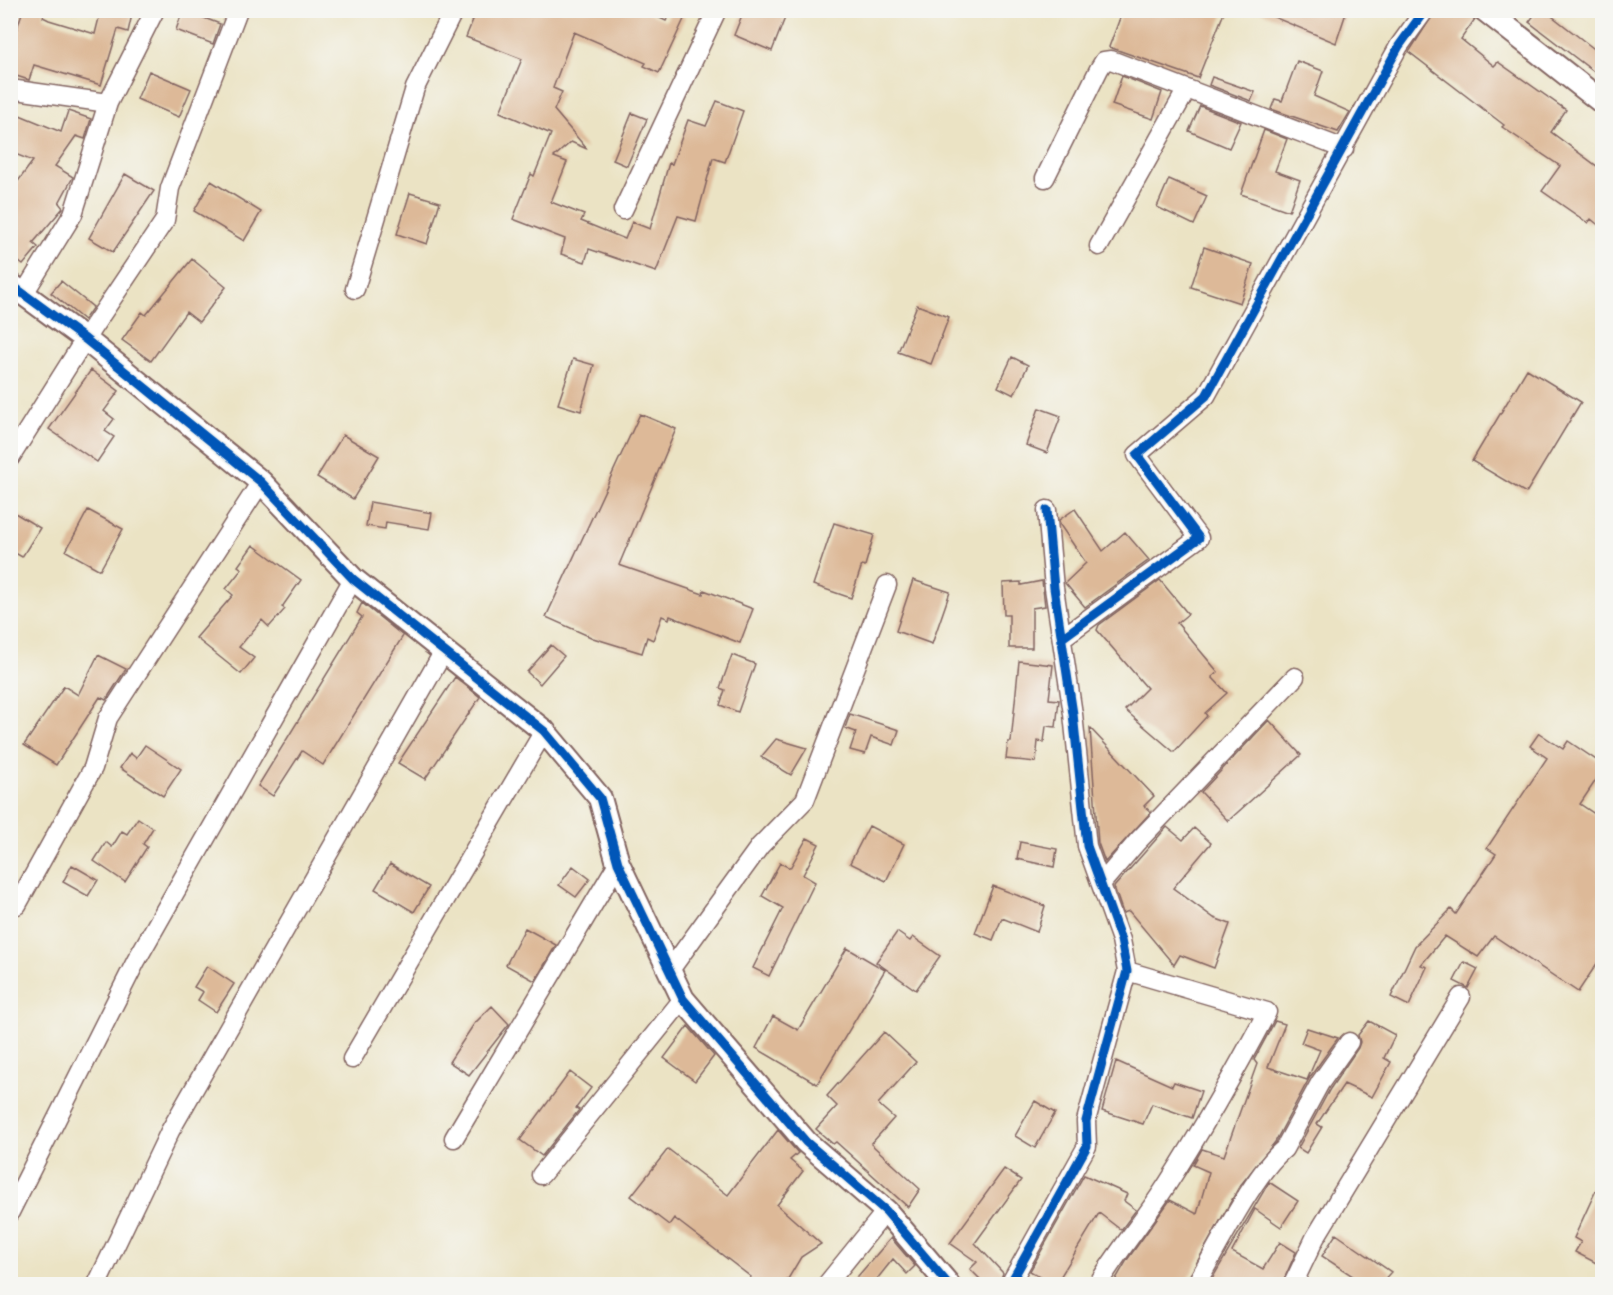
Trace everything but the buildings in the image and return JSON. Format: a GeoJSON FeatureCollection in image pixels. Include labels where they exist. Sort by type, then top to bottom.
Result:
{"type":"FeatureCollection","features":[{"type":"Feature","properties":{"kind":"street"},"geometry":{"type":"LineString","coordinates":[[155,10],[108,103],[73,214],[17,290],[84,339],[261,482],[353,579],[544,731],[600,798],[618,863],[683,999],[806,1142],[886,1211],[948,1284]]}},
{"type":"Feature","properties":{"kind":"street"},"geometry":{"type":"LineString","coordinates":[[10,458],[84,339],[165,220],[170,188],[238,10]]}},
{"type":"Feature","properties":{"kind":"street"},"geometry":{"type":"LineString","coordinates":[[355,289],[415,88],[454,10]]}},
{"type":"Feature","properties":{"kind":"street"},"geometry":{"type":"LineString","coordinates":[[623,210],[717,10]]}},
{"type":"Feature","properties":{"kind":"street"},"geometry":{"type":"LineString","coordinates":[[1062,638],[1199,538],[1137,455],[1206,396],[1399,46],[1425,10]]}},
{"type":"Feature","properties":{"kind":"street"},"geometry":{"type":"LineString","coordinates":[[1496,14],[1602,102]]}},
{"type":"Feature","properties":{"kind":"street"},"geometry":{"type":"LineString","coordinates":[[1045,178],[1104,61],[1111,60],[1344,149]]}},
{"type":"Feature","properties":{"kind":"street"},"geometry":{"type":"LineString","coordinates":[[10,89],[108,103]]}},
{"type":"Feature","properties":{"kind":"street"},"geometry":{"type":"LineString","coordinates":[[1099,246],[1187,89]]}},
{"type":"Feature","properties":{"kind":"street"},"geometry":{"type":"LineString","coordinates":[[17,905],[93,768],[108,718],[261,482]]}},
{"type":"Feature","properties":{"kind":"street"},"geometry":{"type":"LineString","coordinates":[[1010,1284],[1086,1146],[1086,1121],[1127,971],[1121,940],[1087,846],[1047,510]]}},
{"type":"Feature","properties":{"kind":"street"},"geometry":{"type":"LineString","coordinates":[[10,1212],[136,961],[353,579]]}},
{"type":"Feature","properties":{"kind":"street"},"geometry":{"type":"LineString","coordinates":[[670,970],[760,846],[805,800],[887,585]]}},
{"type":"Feature","properties":{"kind":"street"},"geometry":{"type":"LineString","coordinates":[[97,1284],[170,1131],[444,651]]}},
{"type":"Feature","properties":{"kind":"street"},"geometry":{"type":"LineString","coordinates":[[1101,884],[1144,834],[1295,677]]}},
{"type":"Feature","properties":{"kind":"street"},"geometry":{"type":"LineString","coordinates":[[352,1059],[544,731]]}},
{"type":"Feature","properties":{"kind":"street"},"geometry":{"type":"LineString","coordinates":[[454,1138],[618,863]]}},
{"type":"Feature","properties":{"kind":"street"},"geometry":{"type":"LineString","coordinates":[[1098,1284],[1120,1248],[1133,1236],[1168,1183],[1227,1087],[1267,1012],[1127,971]]}},
{"type":"Feature","properties":{"kind":"street"},"geometry":{"type":"LineString","coordinates":[[1293,1284],[1315,1238],[1461,997]]}},
{"type":"Feature","properties":{"kind":"street"},"geometry":{"type":"LineString","coordinates":[[541,1175],[683,999]]}},
{"type":"Feature","properties":{"kind":"street"},"geometry":{"type":"LineString","coordinates":[[1196,1284],[1252,1189],[1275,1156],[1284,1149],[1320,1083],[1349,1042]]}},
{"type":"Feature","properties":{"kind":"street"},"geometry":{"type":"LineString","coordinates":[[827,1284],[886,1211]]}},
{"type":"Feature","properties":{"kind":"cycle path"},"geometry":{"type":"LineString","coordinates":[[1062,638],[1199,538],[1137,455],[1206,396],[1399,46],[1425,10]]}},
{"type":"Feature","properties":{"kind":"cycle path"},"geometry":{"type":"LineString","coordinates":[[10,284],[85,339],[261,482],[353,579],[544,731],[600,798],[618,863],[683,999],[806,1142],[886,1211],[948,1284]]}},
{"type":"Feature","properties":{"kind":"cycle path"},"geometry":{"type":"LineString","coordinates":[[1010,1284],[1087,1146],[1086,1121],[1127,971],[1121,940],[1087,846],[1073,714],[1054,588],[1047,510]]}}]}
